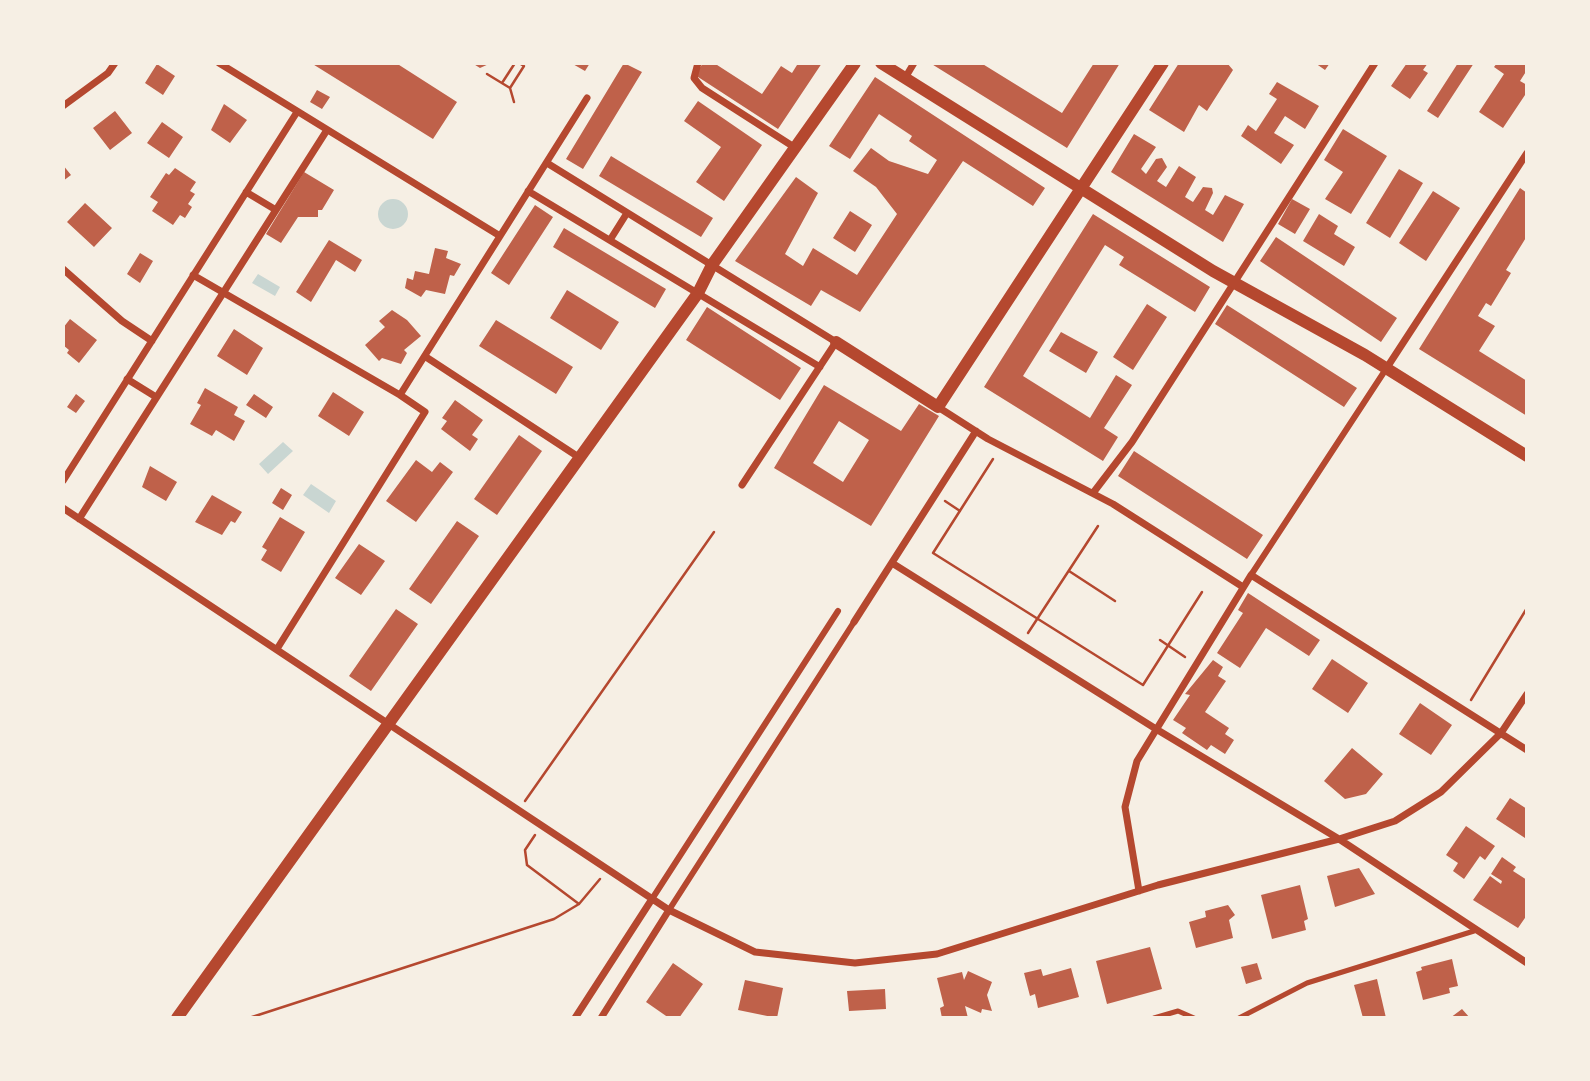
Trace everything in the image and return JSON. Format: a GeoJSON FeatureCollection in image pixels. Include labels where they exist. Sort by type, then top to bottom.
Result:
{"type":"FeatureCollection","features":[{"type":"Feature","properties":{"kind":"street"},"geometry":{"type":"LineString","coordinates":[[63,106],[108,73],[115,63]]}},
{"type":"Feature","properties":{"kind":"street"},"geometry":{"type":"LineString","coordinates":[[219,63],[500,236]]}},
{"type":"Feature","properties":{"kind":"street"},"geometry":{"type":"LineString","coordinates":[[698,63],[694,78],[702,88],[794,147]]}},
{"type":"Feature","properties":{"kind":"street"},"geometry":{"type":"LineString","coordinates":[[177,1018],[698,293],[712,265],[855,63]]}},
{"type":"Feature","properties":{"kind":"street"},"geometry":{"type":"LineString","coordinates":[[881,63],[1232,283],[1365,355],[1527,456]]}},
{"type":"Feature","properties":{"kind":"street"},"geometry":{"type":"LineString","coordinates":[[905,78],[914,63]]}},
{"type":"Feature","properties":{"kind":"street"},"geometry":{"type":"LineString","coordinates":[[938,407],[1163,63]]}},
{"type":"Feature","properties":{"kind":"street"},"geometry":{"type":"LineString","coordinates":[[1093,493],[1132,442],[1375,63]]}},
{"type":"Feature","properties":{"kind":"street"},"geometry":{"type":"LineString","coordinates":[[400,395],[587,98]]}},
{"type":"Feature","properties":{"kind":"street"},"geometry":{"type":"LineString","coordinates":[[63,481],[297,112]]}},
{"type":"Feature","properties":{"kind":"street"},"geometry":{"type":"LineString","coordinates":[[79,519],[327,130]]}},
{"type":"Feature","properties":{"kind":"street"},"geometry":{"type":"LineString","coordinates":[[1139,891],[1125,807],[1137,761],[1243,587],[1527,153]]}},
{"type":"Feature","properties":{"kind":"street"},"geometry":{"type":"LineString","coordinates":[[547,163],[976,431],[1093,493],[1243,587]]}},
{"type":"Feature","properties":{"kind":"street"},"geometry":{"type":"LineString","coordinates":[[528,191],[820,367]]}},
{"type":"Feature","properties":{"kind":"street"},"geometry":{"type":"LineString","coordinates":[[246,192],[276,209]]}},
{"type":"Feature","properties":{"kind":"street"},"geometry":{"type":"LineString","coordinates":[[610,240],[627,213]]}},
{"type":"Feature","properties":{"kind":"street"},"geometry":{"type":"LineString","coordinates":[[63,269],[152,341]]}},
{"type":"Feature","properties":{"kind":"street"},"geometry":{"type":"LineString","coordinates":[[193,275],[425,412],[277,649]]}},
{"type":"Feature","properties":{"kind":"street"},"geometry":{"type":"LineString","coordinates":[[742,485],[836,342]]}},
{"type":"Feature","properties":{"kind":"street"},"geometry":{"type":"LineString","coordinates":[[426,357],[580,458]]}},
{"type":"Feature","properties":{"kind":"street"},"geometry":{"type":"LineString","coordinates":[[127,379],[156,397]]}},
{"type":"Feature","properties":{"kind":"street"},"geometry":{"type":"LineString","coordinates":[[601,1018],[976,431]]}},
{"type":"Feature","properties":{"kind":"street"},"geometry":{"type":"LineString","coordinates":[[63,508],[669,910],[755,952],[855,963],[937,954],[1139,891],[1339,839],[1395,821],[1441,792],[1501,733],[1527,694]]}},
{"type":"Feature","properties":{"kind":"street"},"geometry":{"type":"LineString","coordinates":[[892,562],[1156,729],[1339,839],[1527,963]]}},
{"type":"Feature","properties":{"kind":"street"},"geometry":{"type":"LineString","coordinates":[[1251,575],[1527,750]]}},
{"type":"Feature","properties":{"kind":"street"},"geometry":{"type":"LineString","coordinates":[[575,1018],[838,611]]}},
{"type":"Feature","properties":{"kind":"lane"},"geometry":{"type":"LineString","coordinates":[[1239,1018],[1307,983],[1475,931]]}},
{"type":"Feature","properties":{"kind":"lane"},"geometry":{"type":"LineString","coordinates":[[1154,1018],[1178,1011],[1194,1018]]}},
{"type":"Feature","properties":{"kind":"path"},"geometry":{"type":"LineString","coordinates":[[502,83],[517,63],[524,66],[510,88]]}},
{"type":"Feature","properties":{"kind":"path"},"geometry":{"type":"LineString","coordinates":[[487,74],[510,88],[514,102]]}},
{"type":"Feature","properties":{"kind":"path"},"geometry":{"type":"LineString","coordinates":[[993,459],[933,553],[1143,685],[1202,592]]}},
{"type":"Feature","properties":{"kind":"path"},"geometry":{"type":"LineString","coordinates":[[941,499],[960,510]]}},
{"type":"Feature","properties":{"kind":"path"},"geometry":{"type":"LineString","coordinates":[[1028,633],[1098,526]]}},
{"type":"Feature","properties":{"kind":"path"},"geometry":{"type":"LineString","coordinates":[[519,810],[714,532]]}},
{"type":"Feature","properties":{"kind":"path"},"geometry":{"type":"LineString","coordinates":[[1069,570],[1115,601]]}},
{"type":"Feature","properties":{"kind":"path"},"geometry":{"type":"LineString","coordinates":[[1465,709],[1527,608]]}},
{"type":"Feature","properties":{"kind":"path"},"geometry":{"type":"LineString","coordinates":[[1160,640],[1185,657]]}},
{"type":"Feature","properties":{"kind":"path"},"geometry":{"type":"LineString","coordinates":[[542,825],[525,850],[527,865],[579,904]]}},
{"type":"Feature","properties":{"kind":"path"},"geometry":{"type":"LineString","coordinates":[[249,1018],[554,919],[579,904],[608,869]]}},
{"type":"Feature","properties":{"kind":"shaded area"},"geometry":{"type":"Polygon","coordinates":[[[393,199],[399,200],[407,208],[407,220],[399,228],[393,229],[387,228],[379,220],[378,214],[379,208],[387,200],[393,199]]]}},
{"type":"Feature","properties":{"kind":"shaded area"},"geometry":{"type":"Polygon","coordinates":[[[258,274],[280,287],[275,296],[252,283],[258,274]]]}},
{"type":"Feature","properties":{"kind":"shaded area"},"geometry":{"type":"Polygon","coordinates":[[[283,442],[293,451],[268,474],[259,464],[283,442]]]}},
{"type":"Feature","properties":{"kind":"shaded area"},"geometry":{"type":"Polygon","coordinates":[[[311,484],[336,501],[329,513],[303,495],[311,484]]]}},
{"type":"Feature","properties":{"kind":"building"},"geometry":{"type":"Polygon","coordinates":[[[311,63],[396,63],[457,102],[433,139],[311,63]]]}},
{"type":"Feature","properties":{"kind":"building"},"geometry":{"type":"Polygon","coordinates":[[[472,63],[491,63],[480,68],[472,63]]]}},
{"type":"Feature","properties":{"kind":"building"},"geometry":{"type":"Polygon","coordinates":[[[571,63],[590,63],[585,71],[571,63]]]}},
{"type":"Feature","properties":{"kind":"building"},"geometry":{"type":"Polygon","coordinates":[[[624,63],[642,72],[583,169],[566,159],[624,63]]]}},
{"type":"Feature","properties":{"kind":"building"},"geometry":{"type":"Polygon","coordinates":[[[703,63],[714,63],[762,94],[781,66],[792,73],[797,65],[794,63],[822,63],[778,129],[695,75],[703,63]]]}},
{"type":"Feature","properties":{"kind":"building"},"geometry":{"type":"Polygon","coordinates":[[[930,63],[981,63],[1062,113],[1094,63],[1120,63],[1067,148],[930,63]]]}},
{"type":"Feature","properties":{"kind":"building"},"geometry":{"type":"Polygon","coordinates":[[[1179,63],[1227,63],[1233,70],[1207,111],[1199,105],[1184,132],[1149,110],[1179,63]]]}},
{"type":"Feature","properties":{"kind":"building"},"geometry":{"type":"Polygon","coordinates":[[[1315,63],[1330,63],[1325,70],[1315,63]]]}},
{"type":"Feature","properties":{"kind":"building"},"geometry":{"type":"Polygon","coordinates":[[[1407,63],[1428,63],[1423,70],[1428,73],[1410,99],[1391,86],[1407,63]]]}},
{"type":"Feature","properties":{"kind":"building"},"geometry":{"type":"Polygon","coordinates":[[[1458,63],[1474,63],[1438,118],[1427,111],[1458,63]]]}},
{"type":"Feature","properties":{"kind":"building"},"geometry":{"type":"Polygon","coordinates":[[[1497,63],[1527,63],[1527,70],[1520,81],[1527,85],[1527,92],[1503,128],[1479,112],[1504,74],[1494,67],[1497,63]]]}},
{"type":"Feature","properties":{"kind":"building"},"geometry":{"type":"Polygon","coordinates":[[[157,64],[175,76],[163,95],[145,83],[157,64]]]}},
{"type":"Feature","properties":{"kind":"building"},"geometry":{"type":"Polygon","coordinates":[[[875,77],[1045,188],[1033,206],[963,161],[860,312],[821,290],[811,306],[735,261],[796,177],[818,193],[785,254],[803,266],[813,248],[857,275],[897,214],[876,187],[853,171],[871,148],[889,161],[928,174],[937,160],[909,141],[912,136],[879,114],[850,159],[829,146],[875,77]]]}},
{"type":"Feature","properties":{"kind":"building"},"geometry":{"type":"Polygon","coordinates":[[[1277,82],[1319,106],[1305,129],[1285,116],[1274,133],[1294,145],[1281,164],[1241,136],[1248,125],[1256,131],[1277,99],[1269,94],[1277,82]]]}},
{"type":"Feature","properties":{"kind":"building"},"geometry":{"type":"Polygon","coordinates":[[[317,90],[330,97],[322,109],[310,102],[317,90]]]}},
{"type":"Feature","properties":{"kind":"building"},"geometry":{"type":"Polygon","coordinates":[[[698,101],[762,145],[724,201],[696,182],[721,147],[684,121],[698,101]]]}},
{"type":"Feature","properties":{"kind":"building"},"geometry":{"type":"Polygon","coordinates":[[[224,104],[247,120],[230,143],[211,130],[224,104]]]}},
{"type":"Feature","properties":{"kind":"building"},"geometry":{"type":"Polygon","coordinates":[[[115,111],[132,133],[110,150],[93,128],[115,111]]]}},
{"type":"Feature","properties":{"kind":"building"},"geometry":{"type":"Polygon","coordinates":[[[162,122],[183,137],[169,158],[147,143],[162,122]]]}},
{"type":"Feature","properties":{"kind":"building"},"geometry":{"type":"Polygon","coordinates":[[[1343,129],[1387,156],[1351,214],[1325,199],[1343,172],[1324,160],[1343,129]]]}},
{"type":"Feature","properties":{"kind":"building"},"geometry":{"type":"Polygon","coordinates":[[[1134,134],[1156,147],[1141,169],[1146,174],[1156,159],[1162,158],[1167,167],[1157,181],[1166,187],[1179,166],[1196,177],[1185,197],[1193,202],[1203,187],[1212,188],[1213,193],[1205,210],[1213,215],[1225,195],[1244,204],[1223,242],[1111,172],[1134,134]]]}},
{"type":"Feature","properties":{"kind":"building"},"geometry":{"type":"Polygon","coordinates":[[[611,156],[713,218],[701,237],[599,176],[611,156]]]}},
{"type":"Feature","properties":{"kind":"building"},"geometry":{"type":"Polygon","coordinates":[[[63,165],[71,175],[63,181],[63,165]]]}},
{"type":"Feature","properties":{"kind":"building"},"geometry":{"type":"Polygon","coordinates":[[[175,168],[196,182],[190,191],[195,194],[188,204],[192,207],[185,218],[180,215],[173,225],[152,211],[158,202],[150,197],[166,173],[169,175],[175,168]]]}},
{"type":"Feature","properties":{"kind":"building"},"geometry":{"type":"Polygon","coordinates":[[[1399,169],[1423,183],[1390,238],[1366,223],[1399,169]]]}},
{"type":"Feature","properties":{"kind":"building"},"geometry":{"type":"Polygon","coordinates":[[[304,172],[334,190],[322,210],[318,210],[318,217],[298,217],[281,243],[266,234],[304,172]]]}},
{"type":"Feature","properties":{"kind":"building"},"geometry":{"type":"Polygon","coordinates":[[[1520,188],[1527,193],[1527,236],[1506,270],[1511,273],[1491,306],[1486,303],[1478,316],[1495,326],[1479,351],[1527,381],[1527,416],[1419,349],[1520,188]]]}},
{"type":"Feature","properties":{"kind":"building"},"geometry":{"type":"Polygon","coordinates":[[[1433,191],[1460,208],[1426,261],[1399,243],[1433,191]]]}},
{"type":"Feature","properties":{"kind":"building"},"geometry":{"type":"Polygon","coordinates":[[[1292,199],[1310,209],[1295,234],[1278,224],[1292,199]]]}},
{"type":"Feature","properties":{"kind":"building"},"geometry":{"type":"Polygon","coordinates":[[[85,203],[112,228],[94,247],[67,222],[85,203]]]}},
{"type":"Feature","properties":{"kind":"building"},"geometry":{"type":"Polygon","coordinates":[[[535,205],[553,217],[509,285],[491,273],[535,205]]]}},
{"type":"Feature","properties":{"kind":"building"},"geometry":{"type":"Polygon","coordinates":[[[850,211],[872,225],[855,252],[833,238],[850,211]]]}},
{"type":"Feature","properties":{"kind":"building"},"geometry":{"type":"Polygon","coordinates":[[[1093,214],[1210,287],[1195,312],[1119,265],[1124,257],[1105,245],[1023,376],[1090,418],[1116,375],[1132,385],[1104,428],[1118,437],[1103,461],[984,387],[1093,214]]]}},
{"type":"Feature","properties":{"kind":"building"},"geometry":{"type":"Polygon","coordinates":[[[1319,214],[1338,226],[1334,234],[1355,247],[1344,266],[1303,241],[1319,214]]]}},
{"type":"Feature","properties":{"kind":"building"},"geometry":{"type":"Polygon","coordinates":[[[564,228],[666,289],[655,308],[553,247],[564,228]]]}},
{"type":"Feature","properties":{"kind":"building"},"geometry":{"type":"Polygon","coordinates":[[[1276,237],[1397,318],[1381,342],[1260,261],[1276,237]]]}},
{"type":"Feature","properties":{"kind":"building"},"geometry":{"type":"Polygon","coordinates":[[[329,240],[362,260],[355,272],[336,260],[311,302],[296,292],[329,240]]]}},
{"type":"Feature","properties":{"kind":"building"},"geometry":{"type":"Polygon","coordinates":[[[435,248],[448,251],[446,258],[461,264],[454,276],[450,275],[445,294],[426,290],[421,297],[405,288],[407,278],[413,280],[415,271],[429,274],[435,248]]]}},
{"type":"Feature","properties":{"kind":"building"},"geometry":{"type":"Polygon","coordinates":[[[140,253],[153,261],[140,283],[127,274],[140,253]]]}},
{"type":"Feature","properties":{"kind":"building"},"geometry":{"type":"Polygon","coordinates":[[[567,290],[619,322],[601,350],[550,318],[567,290]]]}},
{"type":"Feature","properties":{"kind":"building"},"geometry":{"type":"Polygon","coordinates":[[[1147,304],[1167,317],[1133,370],[1113,357],[1147,304]]]}},
{"type":"Feature","properties":{"kind":"building"},"geometry":{"type":"Polygon","coordinates":[[[1227,305],[1357,388],[1344,407],[1215,324],[1227,305]]]}},
{"type":"Feature","properties":{"kind":"building"},"geometry":{"type":"Polygon","coordinates":[[[707,307],[801,368],[780,400],[686,340],[707,307]]]}},
{"type":"Feature","properties":{"kind":"building"},"geometry":{"type":"Polygon","coordinates":[[[392,310],[407,320],[421,336],[404,350],[407,353],[401,364],[382,358],[379,361],[365,345],[385,327],[379,321],[392,310]]]}},
{"type":"Feature","properties":{"kind":"building"},"geometry":{"type":"Polygon","coordinates":[[[70,319],[97,340],[79,363],[67,353],[69,350],[63,345],[63,328],[70,319]]]}},
{"type":"Feature","properties":{"kind":"building"},"geometry":{"type":"Polygon","coordinates":[[[496,320],[573,367],[556,394],[479,346],[496,320]]]}},
{"type":"Feature","properties":{"kind":"building"},"geometry":{"type":"Polygon","coordinates":[[[234,329],[263,348],[247,375],[217,356],[234,329]]]}},
{"type":"Feature","properties":{"kind":"building"},"geometry":{"type":"Polygon","coordinates":[[[1061,332],[1098,352],[1086,373],[1049,351],[1061,332]]]}},
{"type":"Feature","properties":{"kind":"building"},"geometry":{"type":"Polygon","coordinates":[[[824,385],[901,431],[919,404],[939,416],[871,526],[774,468],[824,385]],[[839,421],[813,463],[843,482],[869,440],[839,421]]]}},
{"type":"Feature","properties":{"kind":"building"},"geometry":{"type":"Polygon","coordinates":[[[205,388],[238,407],[234,415],[245,421],[234,441],[216,430],[212,436],[190,424],[201,405],[197,403],[205,388]]]}},
{"type":"Feature","properties":{"kind":"building"},"geometry":{"type":"Polygon","coordinates":[[[333,392],[364,412],[349,436],[318,416],[333,392]]]}},
{"type":"Feature","properties":{"kind":"building"},"geometry":{"type":"Polygon","coordinates":[[[76,394],[85,401],[76,413],[67,407],[76,394]]]}},
{"type":"Feature","properties":{"kind":"building"},"geometry":{"type":"Polygon","coordinates":[[[254,394],[273,407],[266,418],[246,405],[254,394]]]}},
{"type":"Feature","properties":{"kind":"building"},"geometry":{"type":"Polygon","coordinates":[[[455,400],[483,420],[472,435],[478,439],[470,451],[441,429],[447,421],[442,418],[455,400]]]}},
{"type":"Feature","properties":{"kind":"building"},"geometry":{"type":"Polygon","coordinates":[[[519,435],[542,451],[497,515],[474,499],[519,435]]]}},
{"type":"Feature","properties":{"kind":"building"},"geometry":{"type":"Polygon","coordinates":[[[1134,451],[1263,535],[1247,559],[1118,476],[1134,451]]]}},
{"type":"Feature","properties":{"kind":"building"},"geometry":{"type":"Polygon","coordinates":[[[416,460],[432,472],[440,462],[453,472],[416,522],[386,501],[416,460]]]}},
{"type":"Feature","properties":{"kind":"building"},"geometry":{"type":"Polygon","coordinates":[[[150,466],[177,482],[166,501],[142,487],[150,466]]]}},
{"type":"Feature","properties":{"kind":"building"},"geometry":{"type":"Polygon","coordinates":[[[281,488],[292,495],[283,510],[272,503],[281,488]]]}},
{"type":"Feature","properties":{"kind":"building"},"geometry":{"type":"Polygon","coordinates":[[[212,495],[242,512],[235,523],[231,521],[222,535],[195,522],[212,495]]]}},
{"type":"Feature","properties":{"kind":"building"},"geometry":{"type":"Polygon","coordinates":[[[280,517],[305,532],[281,572],[261,560],[267,550],[262,547],[280,517]]]}},
{"type":"Feature","properties":{"kind":"building"},"geometry":{"type":"Polygon","coordinates":[[[457,521],[479,536],[431,604],[409,589],[457,521]]]}},
{"type":"Feature","properties":{"kind":"building"},"geometry":{"type":"Polygon","coordinates":[[[359,544],[385,561],[361,595],[335,578],[359,544]]]}},
{"type":"Feature","properties":{"kind":"building"},"geometry":{"type":"Polygon","coordinates":[[[1248,593],[1320,640],[1309,656],[1266,628],[1240,668],[1217,653],[1243,613],[1238,610],[1248,593]]]}},
{"type":"Feature","properties":{"kind":"building"},"geometry":{"type":"Polygon","coordinates":[[[396,609],[418,624],[371,691],[349,676],[396,609]]]}},
{"type":"Feature","properties":{"kind":"building"},"geometry":{"type":"Polygon","coordinates":[[[1332,659],[1368,683],[1348,713],[1312,689],[1332,659]]]}},
{"type":"Feature","properties":{"kind":"building"},"geometry":{"type":"Polygon","coordinates":[[[1213,660],[1223,667],[1218,676],[1226,681],[1205,712],[1229,728],[1225,734],[1234,740],[1225,754],[1211,745],[1207,750],[1182,733],[1186,728],[1173,720],[1190,695],[1185,694],[1213,660]]]}},
{"type":"Feature","properties":{"kind":"building"},"geometry":{"type":"Polygon","coordinates":[[[1420,703],[1452,725],[1431,755],[1399,734],[1420,703]]]}},
{"type":"Feature","properties":{"kind":"building"},"geometry":{"type":"Polygon","coordinates":[[[1352,748],[1383,774],[1366,794],[1345,799],[1324,781],[1352,748]]]}},
{"type":"Feature","properties":{"kind":"building"},"geometry":{"type":"Polygon","coordinates":[[[1510,798],[1527,809],[1527,843],[1525,838],[1496,819],[1510,798]]]}},
{"type":"Feature","properties":{"kind":"building"},"geometry":{"type":"Polygon","coordinates":[[[1466,826],[1495,846],[1485,860],[1480,856],[1464,879],[1453,871],[1458,863],[1446,855],[1466,826]]]}},
{"type":"Feature","properties":{"kind":"building"},"geometry":{"type":"Polygon","coordinates":[[[1502,857],[1516,867],[1513,871],[1527,880],[1527,915],[1518,928],[1473,900],[1490,876],[1501,884],[1502,881],[1491,874],[1502,857]]]}},
{"type":"Feature","properties":{"kind":"building"},"geometry":{"type":"Polygon","coordinates":[[[1359,868],[1375,894],[1335,907],[1327,876],[1359,868]]]}},
{"type":"Feature","properties":{"kind":"building"},"geometry":{"type":"Polygon","coordinates":[[[1300,885],[1308,919],[1304,921],[1306,930],[1272,939],[1261,895],[1300,885]]]}},
{"type":"Feature","properties":{"kind":"building"},"geometry":{"type":"Polygon","coordinates":[[[1228,905],[1235,915],[1229,920],[1233,938],[1196,948],[1189,922],[1206,917],[1205,911],[1228,905]]]}},
{"type":"Feature","properties":{"kind":"building"},"geometry":{"type":"Polygon","coordinates":[[[1150,947],[1162,989],[1107,1004],[1096,961],[1150,947]]]}},
{"type":"Feature","properties":{"kind":"building"},"geometry":{"type":"Polygon","coordinates":[[[1452,959],[1458,986],[1449,988],[1450,993],[1423,1000],[1416,972],[1422,970],[1421,967],[1452,959]]]}},
{"type":"Feature","properties":{"kind":"building"},"geometry":{"type":"Polygon","coordinates":[[[673,963],[703,984],[679,1018],[669,1018],[646,1002],[673,963]]]}},
{"type":"Feature","properties":{"kind":"building"},"geometry":{"type":"Polygon","coordinates":[[[1257,963],[1262,979],[1246,984],[1241,967],[1257,963]]]}},
{"type":"Feature","properties":{"kind":"building"},"geometry":{"type":"Polygon","coordinates":[[[1071,968],[1079,997],[1038,1008],[1035,994],[1030,996],[1024,973],[1041,969],[1043,976],[1071,968]]]}},
{"type":"Feature","properties":{"kind":"building"},"geometry":{"type":"Polygon","coordinates":[[[968,971],[992,982],[987,995],[992,1011],[982,1009],[981,1013],[965,1006],[968,1018],[942,1018],[940,1008],[944,1006],[937,978],[962,972],[964,980],[968,971]]]}},
{"type":"Feature","properties":{"kind":"building"},"geometry":{"type":"Polygon","coordinates":[[[1377,979],[1386,1018],[1363,1018],[1354,985],[1377,979]]]}},
{"type":"Feature","properties":{"kind":"building"},"geometry":{"type":"Polygon","coordinates":[[[745,980],[783,988],[777,1018],[738,1010],[745,980]]]}},
{"type":"Feature","properties":{"kind":"building"},"geometry":{"type":"Polygon","coordinates":[[[885,989],[886,1009],[849,1011],[847,991],[885,989]]]}},
{"type":"Feature","properties":{"kind":"building"},"geometry":{"type":"Polygon","coordinates":[[[1462,1009],[1470,1018],[1450,1018],[1462,1009]]]}}]}
